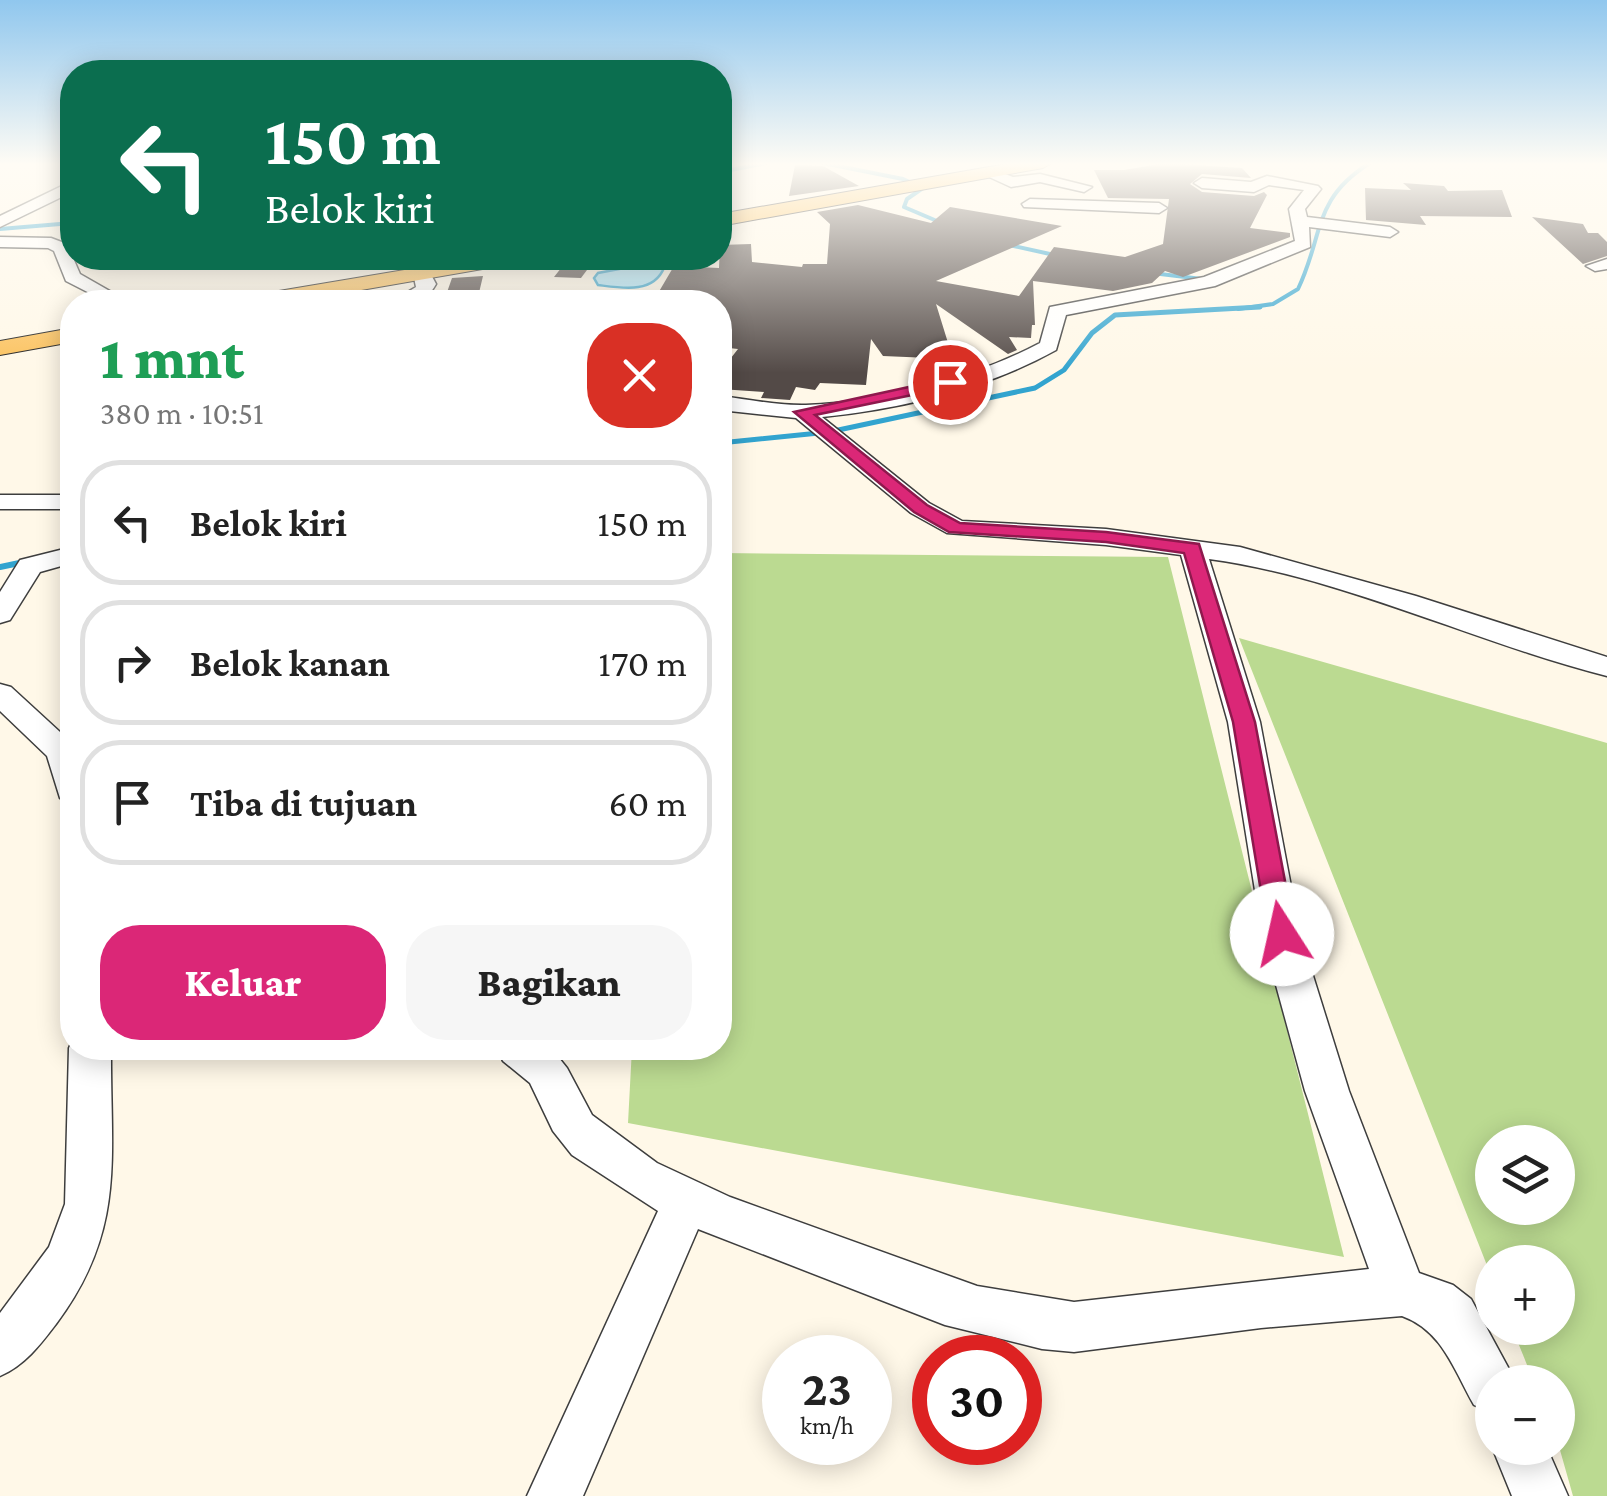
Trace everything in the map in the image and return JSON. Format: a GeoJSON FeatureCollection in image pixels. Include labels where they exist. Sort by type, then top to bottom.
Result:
{"type":"FeatureCollection","features":[{"type":"Feature","properties":{"kind":"main road"},"geometry":{"type":"LineString","coordinates":[[316,290],[417,270]]}},
{"type":"Feature","properties":{"kind":"main road"},"geometry":{"type":"LineString","coordinates":[[0,348],[60,337]]}},
{"type":"Feature","properties":{"kind":"street"},"geometry":{"type":"LineString","coordinates":[[732,404],[802,412],[849,406],[965,379],[1034,356],[1049,346],[1057,311],[1209,282],[1302,246],[1304,233]]}},
{"type":"Feature","properties":{"kind":"street"},"geometry":{"type":"LineString","coordinates":[[1330,233],[1345,238]]}},
{"type":"Feature","properties":{"kind":"street"},"geometry":{"type":"LineString","coordinates":[[0,242],[51,243],[60,248]]}},
{"type":"Feature","properties":{"kind":"street"},"geometry":{"type":"LineString","coordinates":[[69,270],[72,277],[97,290]]}},
{"type":"Feature","properties":{"kind":"street"},"geometry":{"type":"LineString","coordinates":[[802,412],[920,508],[956,528],[1106,537],[1268,562],[1607,666]]}},
{"type":"Feature","properties":{"kind":"street"},"geometry":{"type":"LineString","coordinates":[[0,502],[60,502]]}},
{"type":"Feature","properties":{"kind":"street"},"geometry":{"type":"LineString","coordinates":[[1192,548],[1244,722],[1282,934],[1326,1091],[1402,1291]]}},
{"type":"Feature","properties":{"kind":"street"},"geometry":{"type":"LineString","coordinates":[[0,614],[30,566],[60,558]]}},
{"type":"Feature","properties":{"kind":"street"},"geometry":{"type":"LineString","coordinates":[[0,694],[60,750]]}},
{"type":"Feature","properties":{"kind":"street"},"geometry":{"type":"LineString","coordinates":[[0,1350],[75,1246],[88,1205],[90,1060]]}},
{"type":"Feature","properties":{"kind":"street"},"geometry":{"type":"LineString","coordinates":[[536,1060],[548,1068],[569,1121],[590,1142],[686,1202],[863,1270],[1012,1321],[1074,1327],[1261,1303],[1402,1291],[1436,1303],[1454,1318],[1480,1365]]}},
{"type":"Feature","properties":{"kind":"street"},"geometry":{"type":"LineString","coordinates":[[555,1496],[686,1202]]}},
{"type":"Feature","properties":{"kind":"street"},"geometry":{"type":"LineString","coordinates":[[1526,1465],[1540,1496]]}},
{"type":"Feature","properties":{"kind":"green space"},"geometry":{"type":"Polygon","coordinates":[[[732,553],[1168,557],[1344,1257],[628,1123],[631,1060],[732,1060],[732,553]]]}},
{"type":"Feature","properties":{"kind":"green space"},"geometry":{"type":"Polygon","coordinates":[[[1239,638],[1607,743],[1607,1496],[1573,1496],[1564,1465],[1575,1465],[1575,1365],[1527,1365],[1519,1345],[1575,1345],[1575,1245],[1479,1245],[1239,638]]]}},
{"type":"Feature","properties":{"kind":"water"},"geometry":{"type":"Polygon","coordinates":[[[663,270],[645,286],[627,288],[598,285],[594,278],[598,273],[663,270]]]}},
{"type":"Feature","properties":{"kind":"building"},"geometry":{"type":"Polygon","coordinates":[[[829,233],[1046,233],[936,281],[1019,296],[1054,247],[1125,257],[1163,244],[1164,233],[1290,233],[1290,237],[1183,277],[1165,271],[1152,283],[1113,291],[1033,281],[1035,325],[1031,338],[1009,337],[1017,350],[1008,354],[936,304],[953,359],[883,356],[871,339],[866,385],[820,383],[815,390],[796,387],[790,400],[761,398],[764,392],[732,390],[732,357],[738,349],[732,348],[732,290],[660,290],[672,270],[732,270],[732,245],[751,244],[752,262],[802,267],[827,264],[829,233]]]}},
{"type":"Feature","properties":{"kind":"building"},"geometry":{"type":"Polygon","coordinates":[[[1549,233],[1598,233],[1607,242],[1607,256],[1583,264],[1549,233]]]}},
{"type":"Feature","properties":{"kind":"building"},"geometry":{"type":"Polygon","coordinates":[[[560,270],[587,270],[581,278],[554,277],[560,270]]]}},
{"type":"Feature","properties":{"kind":"building"},"geometry":{"type":"Polygon","coordinates":[[[483,276],[480,290],[448,290],[452,278],[483,276]]]}},
{"type":"Feature","properties":{"kind":"waterway"},"geometry":{"type":"LineString","coordinates":[[1247,308],[1273,304],[1298,289],[1318,233]]}},
{"type":"Feature","properties":{"kind":"waterway"},"geometry":{"type":"LineString","coordinates":[[1009,245],[1059,256]]}},
{"type":"Feature","properties":{"kind":"waterway"},"geometry":{"type":"LineString","coordinates":[[1152,273],[1202,279]]}},
{"type":"Feature","properties":{"kind":"waterway"},"geometry":{"type":"LineString","coordinates":[[1247,308],[1260,307]]}},
{"type":"Feature","properties":{"kind":"waterway"},"geometry":{"type":"LineString","coordinates":[[732,442],[829,432],[1035,388],[1064,370],[1092,333],[1115,315],[1247,308]]}},
{"type":"Feature","properties":{"kind":"waterway"},"geometry":{"type":"LineString","coordinates":[[1238,309],[1247,308]]}},
{"type":"Feature","properties":{"kind":"waterway"},"geometry":{"type":"LineString","coordinates":[[0,567],[24,562]]}},
{"type":"Feature","properties":{"kind":"route"},"geometry":{"type":"LineString","coordinates":[[950,382],[849,406],[802,412],[920,508],[956,528],[1106,537],[1192,548],[1244,722],[1282,934]]}}]}
